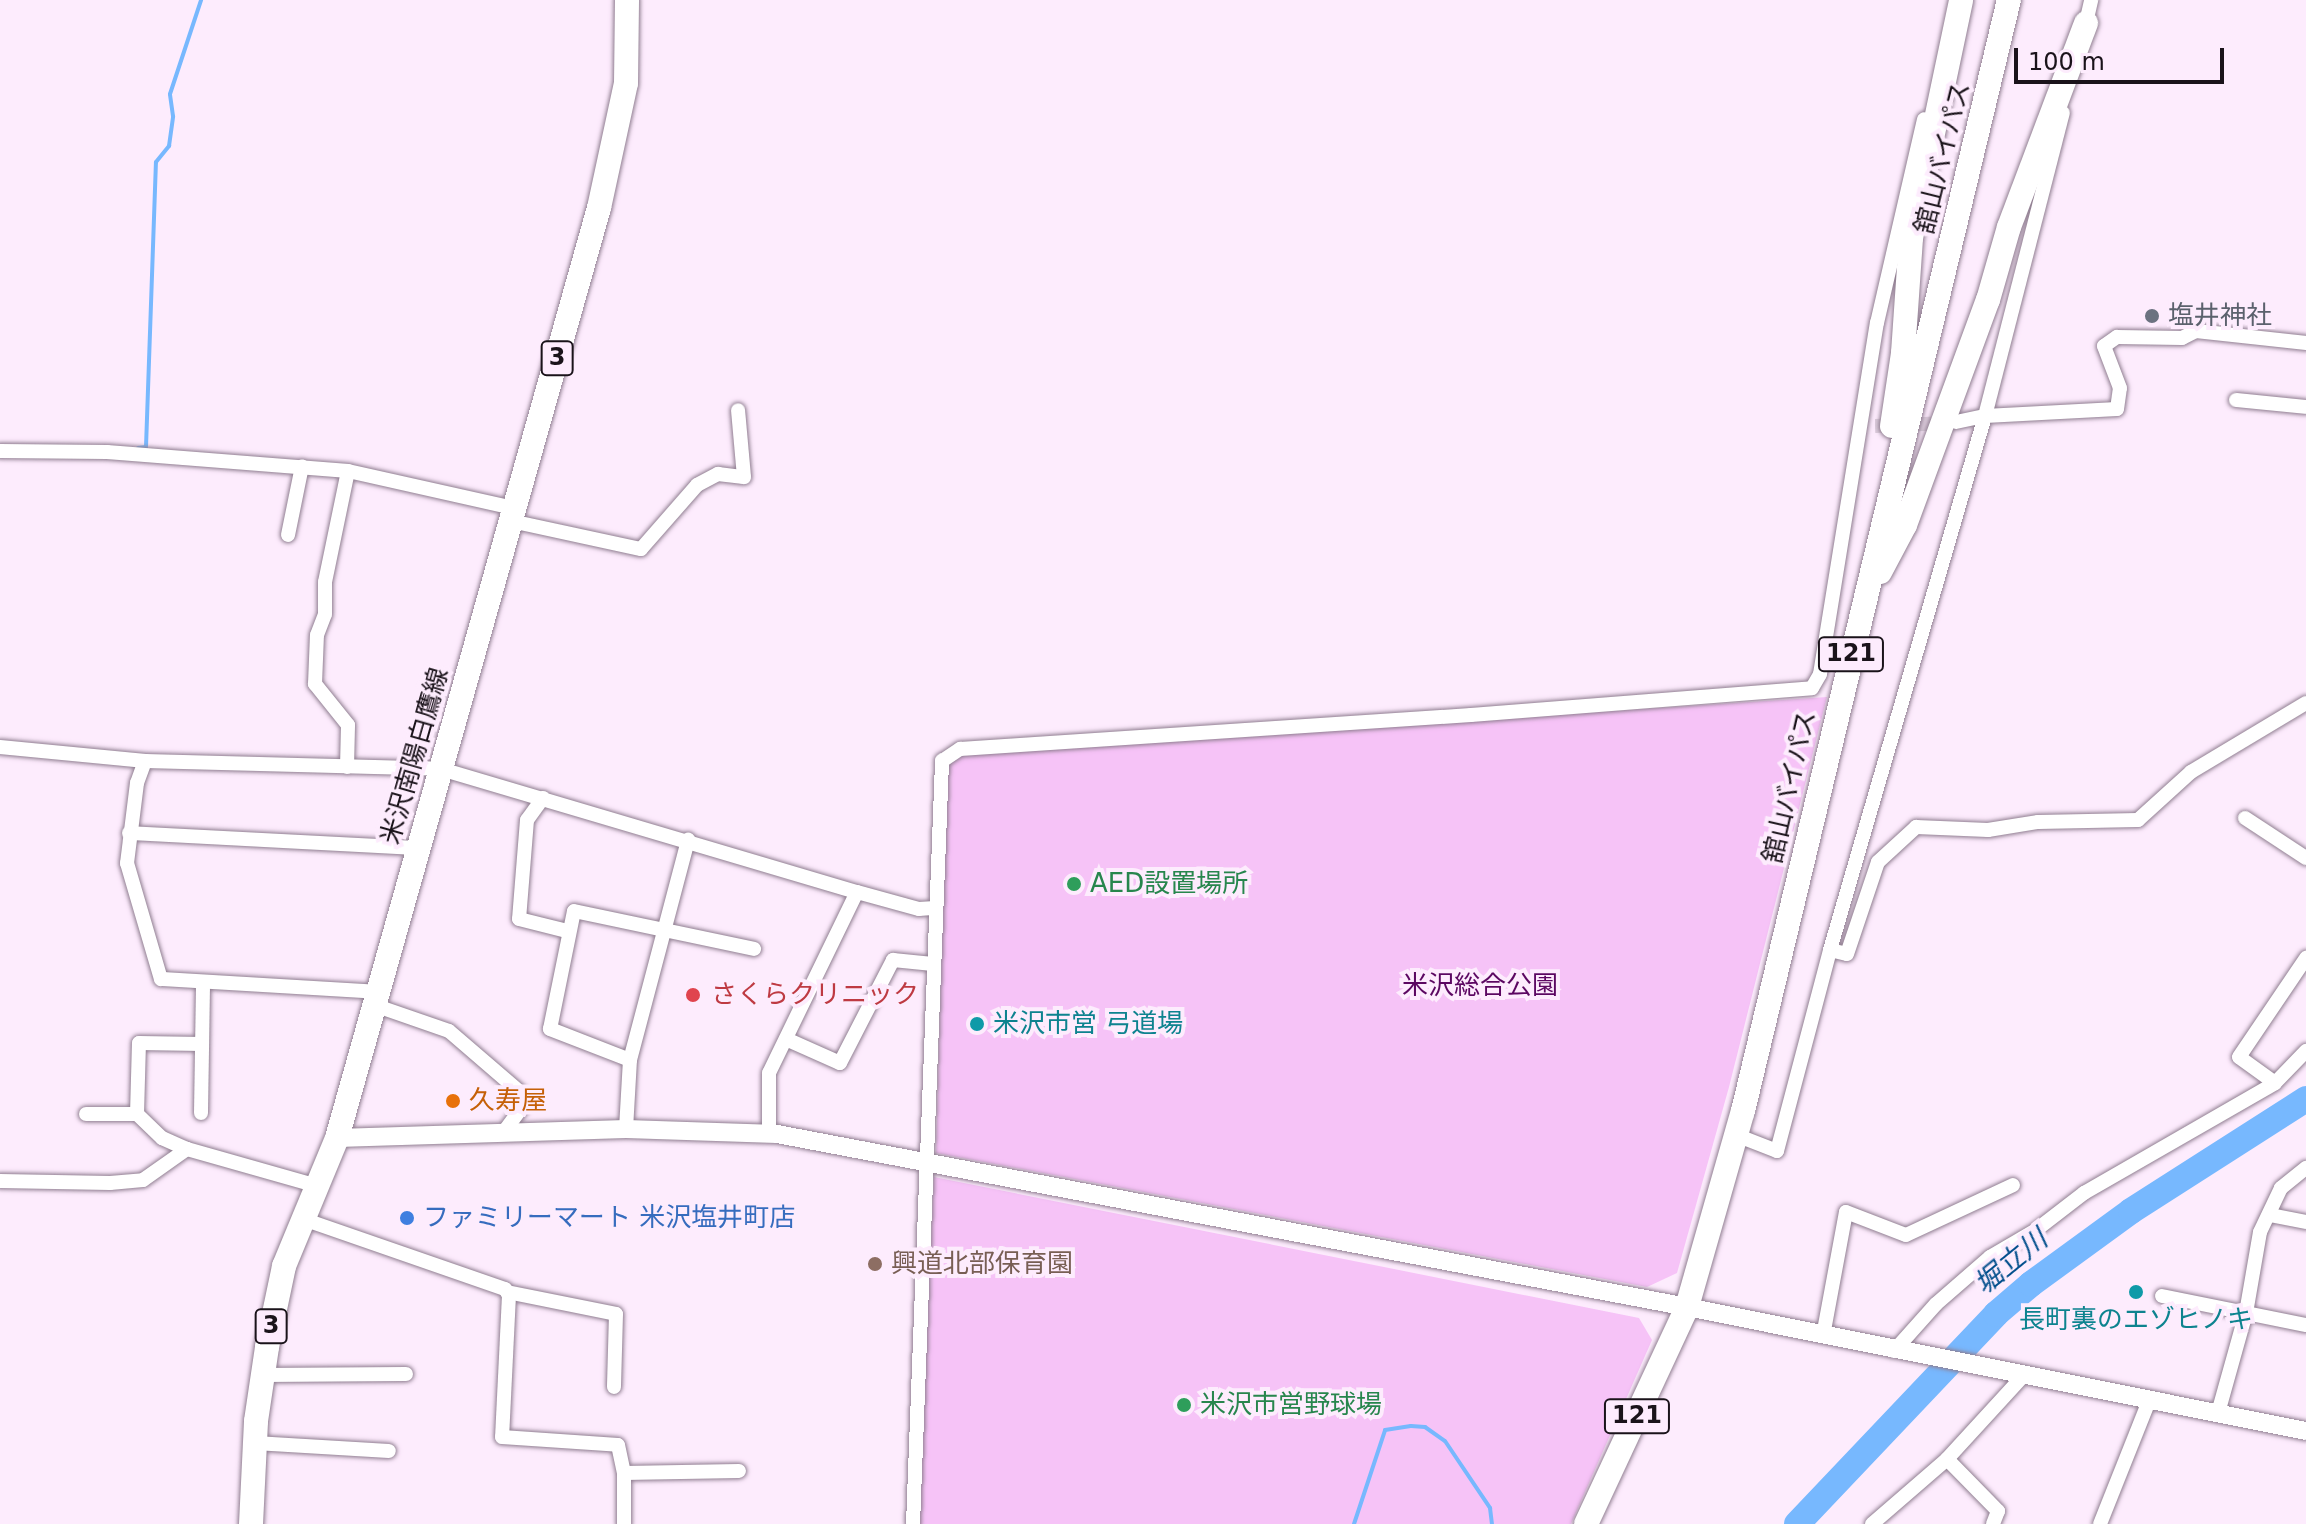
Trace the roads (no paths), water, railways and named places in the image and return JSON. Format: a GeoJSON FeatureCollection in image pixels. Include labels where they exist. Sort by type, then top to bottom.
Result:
{"type":"FeatureCollection","features":[{"type":"Feature","properties":{"kind":"main road","name":"米沢南陽白鷹線"},"geometry":{"type":"LineString","coordinates":[[251,1524],[262,1375],[284,1266],[314,1185],[337,1138],[609,167],[626,83],[627,0]]}},
{"type":"Feature","properties":{"kind":"main road"},"geometry":{"type":"LineString","coordinates":[[1862,606],[1903,353],[1911,238],[1961,0]]}},
{"type":"Feature","properties":{"kind":"main road","name":"舘山バイパス"},"geometry":{"type":"LineString","coordinates":[[1586,1524],[1687,1307],[1736,1135],[2009,0]]}},
{"type":"Feature","properties":{"kind":"main road"},"geometry":{"type":"LineString","coordinates":[[1862,606],[1905,525],[1988,300],[2009,227],[2088,12]]}},
{"type":"Feature","properties":{"kind":"street"},"geometry":{"type":"LineString","coordinates":[[913,1524],[942,761],[960,749],[1471,715],[1812,688],[1820,674],[1868,426],[1890,260],[1940,55],[1961,0]]}},
{"type":"Feature","properties":{"kind":"street"},"geometry":{"type":"LineString","coordinates":[[1736,1135],[1777,1151],[1830,950],[1985,416],[2088,12]]}},
{"type":"Feature","properties":{"kind":"street"},"geometry":{"type":"LineString","coordinates":[[1956,422],[1985,416],[2117,409],[2120,388],[2104,346],[2117,337],[2182,338],[2196,331],[2306,343]]}},
{"type":"Feature","properties":{"kind":"street"},"geometry":{"type":"LineString","coordinates":[[2236,400],[2306,407]]}},
{"type":"Feature","properties":{"kind":"street"},"geometry":{"type":"LineString","coordinates":[[0,451],[107,452],[348,471],[641,549],[697,485],[718,474],[744,477],[738,410]]}},
{"type":"Feature","properties":{"kind":"street"},"geometry":{"type":"LineString","coordinates":[[288,535],[302,466]]}},
{"type":"Feature","properties":{"kind":"street"},"geometry":{"type":"LineString","coordinates":[[347,767],[348,725],[315,684],[317,635],[325,614],[325,582],[348,471]]}},
{"type":"Feature","properties":{"kind":"street"},"geometry":{"type":"LineString","coordinates":[[1830,950],[1847,954],[1878,862],[1916,827],[1988,830],[2038,822],[2138,820],[2191,772],[2306,703]]}},
{"type":"Feature","properties":{"kind":"street"},"geometry":{"type":"LineString","coordinates":[[0,747],[145,761],[441,769],[857,892],[919,909],[935,908]]}},
{"type":"Feature","properties":{"kind":"street"},"geometry":{"type":"LineString","coordinates":[[145,761],[137,783],[127,863],[161,979],[376,998],[449,1031],[528,1099],[503,1133]]}},
{"type":"Feature","properties":{"kind":"street"},"geometry":{"type":"LineString","coordinates":[[543,798],[527,820],[519,919],[567,931]]}},
{"type":"Feature","properties":{"kind":"street"},"geometry":{"type":"LineString","coordinates":[[2245,818],[2306,858]]}},
{"type":"Feature","properties":{"kind":"street"},"geometry":{"type":"LineString","coordinates":[[129,833],[419,848]]}},
{"type":"Feature","properties":{"kind":"street"},"geometry":{"type":"LineString","coordinates":[[626,1129],[630,1060],[688,840]]}},
{"type":"Feature","properties":{"kind":"street"},"geometry":{"type":"LineString","coordinates":[[769,1133],[769,1073],[857,892]]}},
{"type":"Feature","properties":{"kind":"street"},"geometry":{"type":"LineString","coordinates":[[630,1060],[550,1029],[567,931],[574,911],[754,949]]}},
{"type":"Feature","properties":{"kind":"street"},"geometry":{"type":"LineString","coordinates":[[2275,1083],[2239,1057],[2306,958]]}},
{"type":"Feature","properties":{"kind":"street"},"geometry":{"type":"LineString","coordinates":[[786,1039],[840,1063],[893,960],[933,964]]}},
{"type":"Feature","properties":{"kind":"street"},"geometry":{"type":"LineString","coordinates":[[201,1113],[203,982]]}},
{"type":"Feature","properties":{"kind":"street"},"geometry":{"type":"LineString","coordinates":[[137,1114],[139,1043],[202,1044]]}},
{"type":"Feature","properties":{"kind":"street"},"geometry":{"type":"LineString","coordinates":[[1899,1352],[1936,1304],[1990,1257],[2036,1230],[2084,1193],[2275,1083],[2306,1051]]}},
{"type":"Feature","properties":{"kind":"street"},"geometry":{"type":"LineString","coordinates":[[86,1114],[137,1114],[162,1138],[187,1149],[314,1185]]}},
{"type":"Feature","properties":{"kind":"street"},"geometry":{"type":"LineString","coordinates":[[337,1138],[626,1129],[769,1133],[926,1160],[1687,1307],[1899,1352],[2306,1431]]}},
{"type":"Feature","properties":{"kind":"street"},"geometry":{"type":"LineString","coordinates":[[0,1181],[110,1183],[143,1180],[187,1149]]}},
{"type":"Feature","properties":{"kind":"street"},"geometry":{"type":"LineString","coordinates":[[2218,1413],[2246,1313],[2260,1232],[2281,1188],[2306,1168]]}},
{"type":"Feature","properties":{"kind":"street"},"geometry":{"type":"LineString","coordinates":[[1823,1336],[1846,1212],[1906,1235],[2013,1185]]}},
{"type":"Feature","properties":{"kind":"street"},"geometry":{"type":"LineString","coordinates":[[2270,1215],[2306,1222]]}},
{"type":"Feature","properties":{"kind":"street"},"geometry":{"type":"LineString","coordinates":[[303,1219],[484,1279],[507,1292],[616,1314],[614,1387]]}},
{"type":"Feature","properties":{"kind":"street"},"geometry":{"type":"LineString","coordinates":[[507,1292],[502,1437],[618,1445],[624,1473],[624,1524]]}},
{"type":"Feature","properties":{"kind":"street"},"geometry":{"type":"LineString","coordinates":[[2162,1296],[2306,1325]]}},
{"type":"Feature","properties":{"kind":"street"},"geometry":{"type":"LineString","coordinates":[[262,1375],[406,1374]]}},
{"type":"Feature","properties":{"kind":"street"},"geometry":{"type":"LineString","coordinates":[[1872,1524],[1947,1459],[2023,1376]]}},
{"type":"Feature","properties":{"kind":"street"},"geometry":{"type":"LineString","coordinates":[[2100,1524],[2149,1401]]}},
{"type":"Feature","properties":{"kind":"street"},"geometry":{"type":"LineString","coordinates":[[255,1443],[389,1451]]}},
{"type":"Feature","properties":{"kind":"street"},"geometry":{"type":"LineString","coordinates":[[1947,1459],[1998,1511],[1993,1524]]}},
{"type":"Feature","properties":{"kind":"street"},"geometry":{"type":"LineString","coordinates":[[624,1473],[739,1471]]}},
{"type":"Feature","properties":{"kind":"waterway"},"geometry":{"type":"LineString","coordinates":[[138,448],[146,447],[156,162],[169,146],[173,116],[170,94],[201,0]]}},
{"type":"Feature","properties":{"kind":"waterway","name":"堀立川"},"geometry":{"type":"LineString","coordinates":[[1797,1524],[1996,1314],[2031,1284],[2131,1211],[2306,1099]]}},
{"type":"Feature","properties":{"kind":"waterway"},"geometry":{"type":"LineString","coordinates":[[1354,1524],[1385,1430],[1411,1426],[1425,1427],[1445,1441],[1490,1508],[1492,1524]]}},
{"type":"Feature","properties":{"kind":"tunnel"},"geometry":{"type":"LineString","coordinates":[[1875,426],[1947,423]]}},
{"type":"Feature","properties":{"kind":"place","name":"塩井神社"},"geometry":{"type":"Point","coordinates":[2152,316]}},
{"type":"Feature","properties":{"kind":"place","name":"AED設置場所"},"geometry":{"type":"Point","coordinates":[1074,884]}},
{"type":"Feature","properties":{"kind":"place","name":"さくらクリニック"},"geometry":{"type":"Point","coordinates":[693,995]}},
{"type":"Feature","properties":{"kind":"place","name":"米沢市営 弓道場"},"geometry":{"type":"Point","coordinates":[977,1024]}},
{"type":"Feature","properties":{"kind":"place","name":"久寿屋"},"geometry":{"type":"Point","coordinates":[453,1101]}},
{"type":"Feature","properties":{"kind":"place","name":"ファミリーマート 米沢塩井町店"},"geometry":{"type":"Point","coordinates":[407,1218]}},
{"type":"Feature","properties":{"kind":"place","name":"興道北部保育園"},"geometry":{"type":"Point","coordinates":[875,1264]}},
{"type":"Feature","properties":{"kind":"place","name":"長町裏のエゾヒノキ"},"geometry":{"type":"Point","coordinates":[2136,1292]}},
{"type":"Feature","properties":{"kind":"place","name":"米沢市営野球場"},"geometry":{"type":"Point","coordinates":[1184,1405]}},
{"type":"Feature","properties":{"kind":"park label","name":"米沢総合公園"},"geometry":{"type":"Point","coordinates":[1480,986]}}]}
